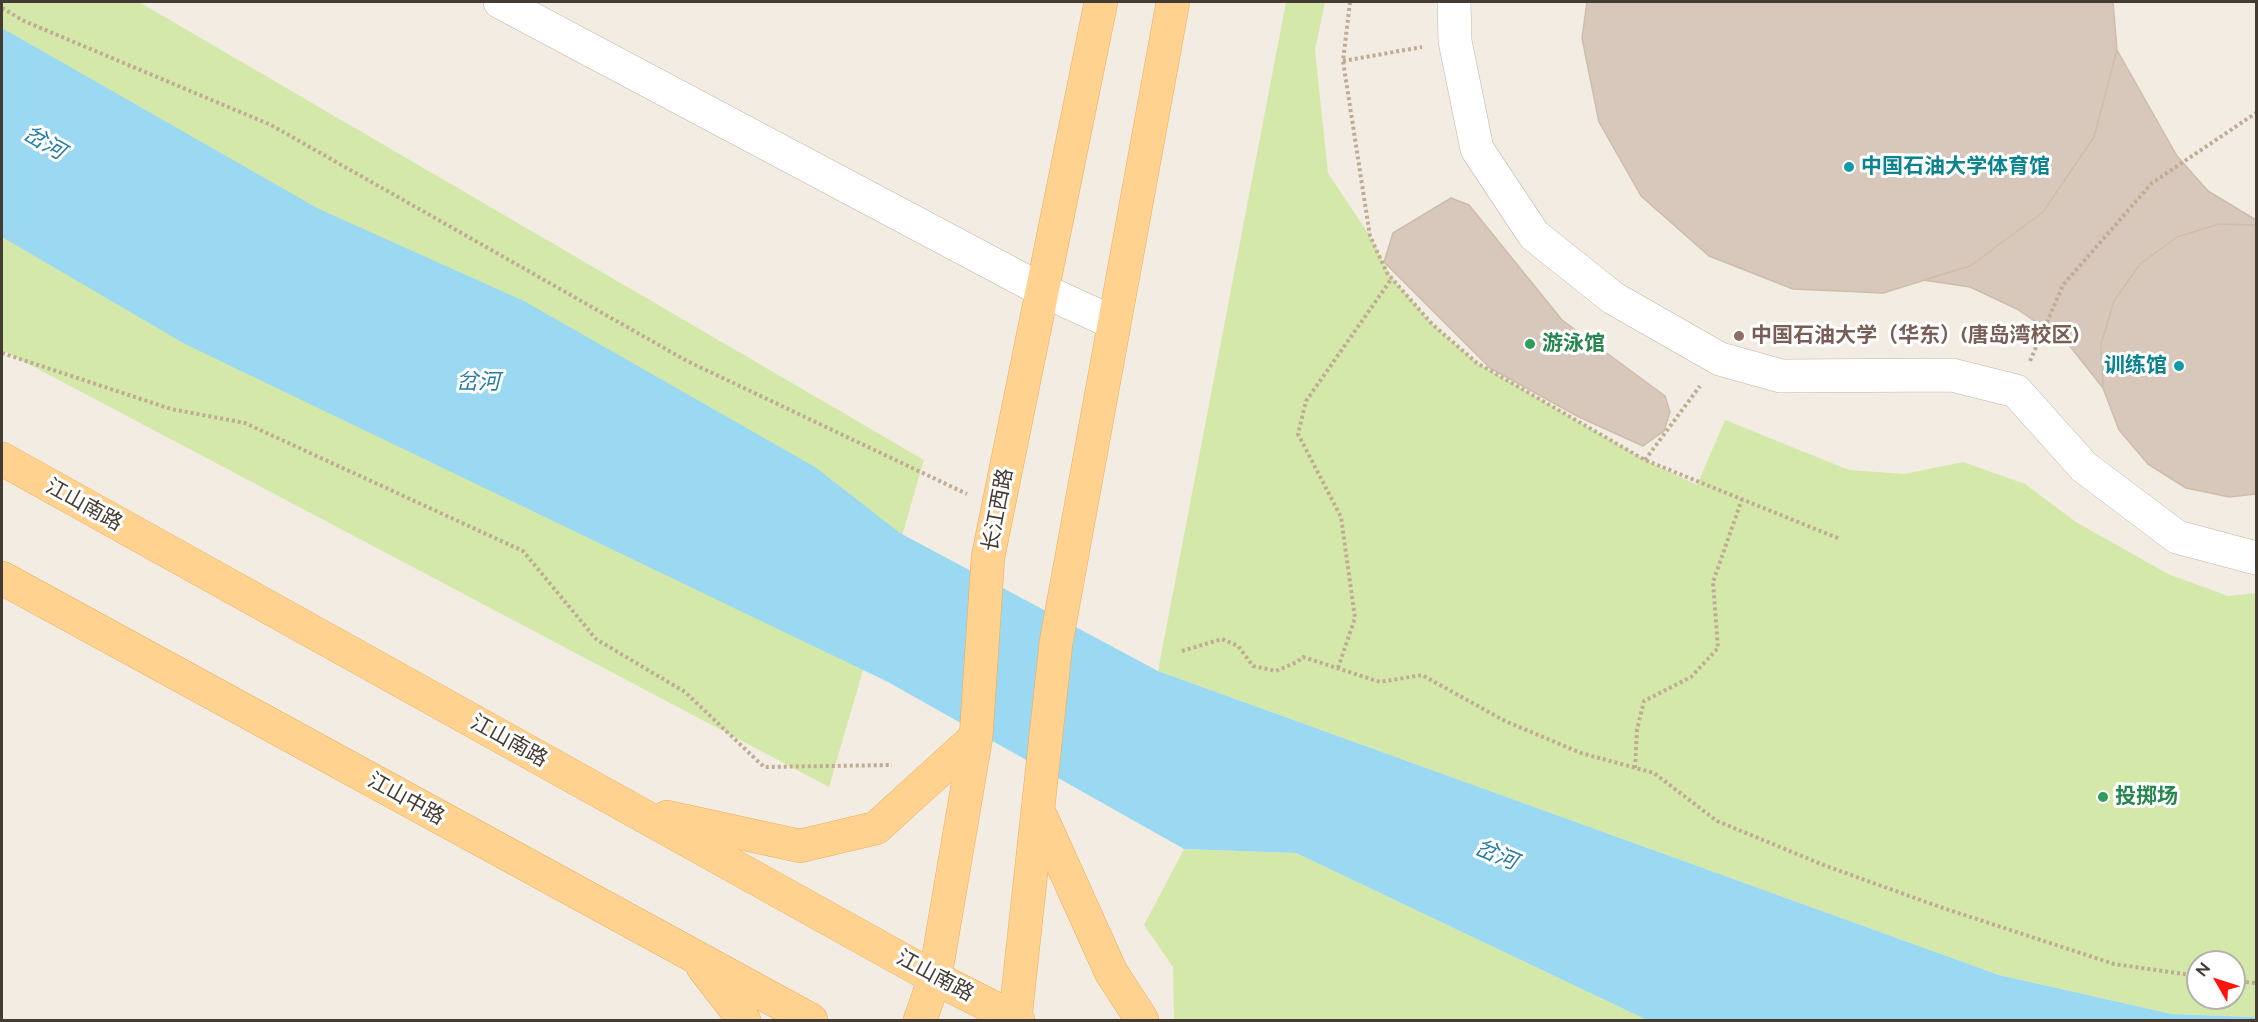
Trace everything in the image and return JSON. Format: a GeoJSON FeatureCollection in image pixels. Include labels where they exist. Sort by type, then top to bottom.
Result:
{"type":"FeatureCollection","features":[{"type":"Feature","properties":{"kind":"main road","name":"长江西路"},"geometry":{"type":"LineString","coordinates":[[920,1020],[935,978],[976,737],[988,557],[1101,2]]}},
{"type":"Feature","properties":{"kind":"main road"},"geometry":{"type":"LineString","coordinates":[[1016,1020],[1056,643],[1173,2]]}},
{"type":"Feature","properties":{"kind":"main road","name":"江山南路"},"geometry":{"type":"LineString","coordinates":[[2,459],[935,978],[1016,1020]]}},
{"type":"Feature","properties":{"kind":"main road","name":"江山中路"},"geometry":{"type":"LineString","coordinates":[[2,578],[811,1020]]}},
{"type":"Feature","properties":{"kind":"main road"},"geometry":{"type":"LineString","coordinates":[[632,809],[800,846],[876,828],[976,737]]}},
{"type":"Feature","properties":{"kind":"main road"},"geometry":{"type":"LineString","coordinates":[[1038,810],[1111,972],[1142,1020]]}},
{"type":"Feature","properties":{"kind":"main road"},"geometry":{"type":"LineString","coordinates":[[697,958],[744,1020]]}},
{"type":"Feature","properties":{"kind":"street"},"geometry":{"type":"LineString","coordinates":[[500,2],[1042,290],[1114,323]]}},
{"type":"Feature","properties":{"kind":"street"},"geometry":{"type":"LineString","coordinates":[[1455,2],[1455,41],[1478,149],[1534,235],[1613,297],[1720,358],[1781,376],[1952,375],[2016,392],[2084,467],[2177,537],[2256,558]]}},
{"type":"Feature","properties":{"kind":"path"},"geometry":{"type":"LineString","coordinates":[[1350,2],[1343,61],[1370,236],[1392,278],[1432,324],[1477,363],[1645,460],[1840,539]]}},
{"type":"Feature","properties":{"kind":"path"},"geometry":{"type":"LineString","coordinates":[[2,8],[24,21],[271,125],[687,361],[998,508]]}},
{"type":"Feature","properties":{"kind":"path"},"geometry":{"type":"LineString","coordinates":[[1343,61],[1455,41]]}},
{"type":"Feature","properties":{"kind":"path"},"geometry":{"type":"LineString","coordinates":[[2016,392],[2063,285],[2070,276],[2152,183],[2256,113]]}},
{"type":"Feature","properties":{"kind":"path"},"geometry":{"type":"LineString","coordinates":[[1338,668],[1355,618],[1341,517],[1298,434],[1306,401],[1392,278]]}},
{"type":"Feature","properties":{"kind":"path"},"geometry":{"type":"LineString","coordinates":[[2,353],[171,409],[245,423],[523,551],[596,639],[685,693],[764,767],[946,764]]}},
{"type":"Feature","properties":{"kind":"path"},"geometry":{"type":"LineString","coordinates":[[1645,460],[1720,358]]}},
{"type":"Feature","properties":{"kind":"path"},"geometry":{"type":"LineString","coordinates":[[1635,768],[1637,730],[1644,701],[1691,677],[1718,648],[1713,582],[1742,499]]}},
{"type":"Feature","properties":{"kind":"path"},"geometry":{"type":"LineString","coordinates":[[1182,651],[1222,639],[1238,646],[1253,666],[1276,671],[1303,657],[1380,682],[1422,675],[1505,721],[1581,753],[1654,773],[1717,821],[1826,866],[1943,908],[2114,964],[2186,974]]}},
{"type":"Feature","properties":{"kind":"green space"},"geometry":{"type":"Polygon","coordinates":[[[2,2],[139,2],[924,460],[829,787],[2,350],[2,2]]]}},
{"type":"Feature","properties":{"kind":"green space"},"geometry":{"type":"Polygon","coordinates":[[[1286,2],[1325,2],[1315,50],[1328,173],[1370,236],[1392,278],[1432,324],[1477,363],[1645,460],[1697,485],[1725,420],[1849,470],[1904,474],[1963,462],[2025,484],[2076,522],[2168,574],[2228,596],[2256,593],[2256,1017],[2172,1014],[1999,975],[1158,671],[1286,2]]]}},
{"type":"Feature","properties":{"kind":"green space"},"geometry":{"type":"Polygon","coordinates":[[[1184,849],[1296,853],[1647,1020],[1176,1020],[1174,1019],[1173,967],[1144,925],[1184,849]]]}},
{"type":"Feature","properties":{"kind":"water","name":"岔河"},"geometry":{"type":"Polygon","coordinates":[[[2,28],[319,209],[524,301],[815,467],[900,533],[1158,671],[1999,975],[2172,1014],[2256,1017],[2256,1020],[1647,1020],[1296,853],[1184,849],[888,682],[185,344],[2,237],[2,28]]]}},
{"type":"Feature","properties":{"kind":"building","name":"中国石油大学体育馆"},"geometry":{"type":"Polygon","coordinates":[[[1587,2],[2113,2],[2117,50],[2094,137],[2043,212],[1970,266],[1883,293],[1793,289],[1709,256],[1641,196],[1599,122],[1582,38],[1587,2]]]}},
{"type":"Feature","properties":{"kind":"building"},"geometry":{"type":"Polygon","coordinates":[[[2117,50],[2177,156],[2208,191],[2256,220],[2256,225],[2219,224],[2177,237],[2140,264],[2114,301],[2101,344],[2103,388],[2069,345],[2017,309],[1970,287],[1923,280],[1970,266],[2043,212],[2094,137],[2117,50]]]}},
{"type":"Feature","properties":{"kind":"building","name":"游泳馆"},"geometry":{"type":"Polygon","coordinates":[[[1451,198],[1469,205],[1562,320],[1665,396],[1670,412],[1664,431],[1643,446],[1579,417],[1490,368],[1384,262],[1393,233],[1451,198]]]}},
{"type":"Feature","properties":{"kind":"building","name":"训练馆"},"geometry":{"type":"Polygon","coordinates":[[[2219,224],[2256,225],[2256,494],[2229,497],[2186,488],[2148,464],[2119,430],[2103,388],[2101,344],[2114,301],[2140,264],[2177,237],[2219,224]]]}},
{"type":"Feature","properties":{"kind":"place","name":"中国石油大学体育馆"},"geometry":{"type":"Point","coordinates":[1849,167]}},
{"type":"Feature","properties":{"kind":"place","name":"中国石油大学（华东）(唐岛湾校区)"},"geometry":{"type":"Point","coordinates":[1739,336]}},
{"type":"Feature","properties":{"kind":"place","name":"游泳馆"},"geometry":{"type":"Point","coordinates":[1530,344]}},
{"type":"Feature","properties":{"kind":"place","name":"训练馆"},"geometry":{"type":"Point","coordinates":[2179,366]}},
{"type":"Feature","properties":{"kind":"place","name":"投掷场"},"geometry":{"type":"Point","coordinates":[2103,797]}}]}
